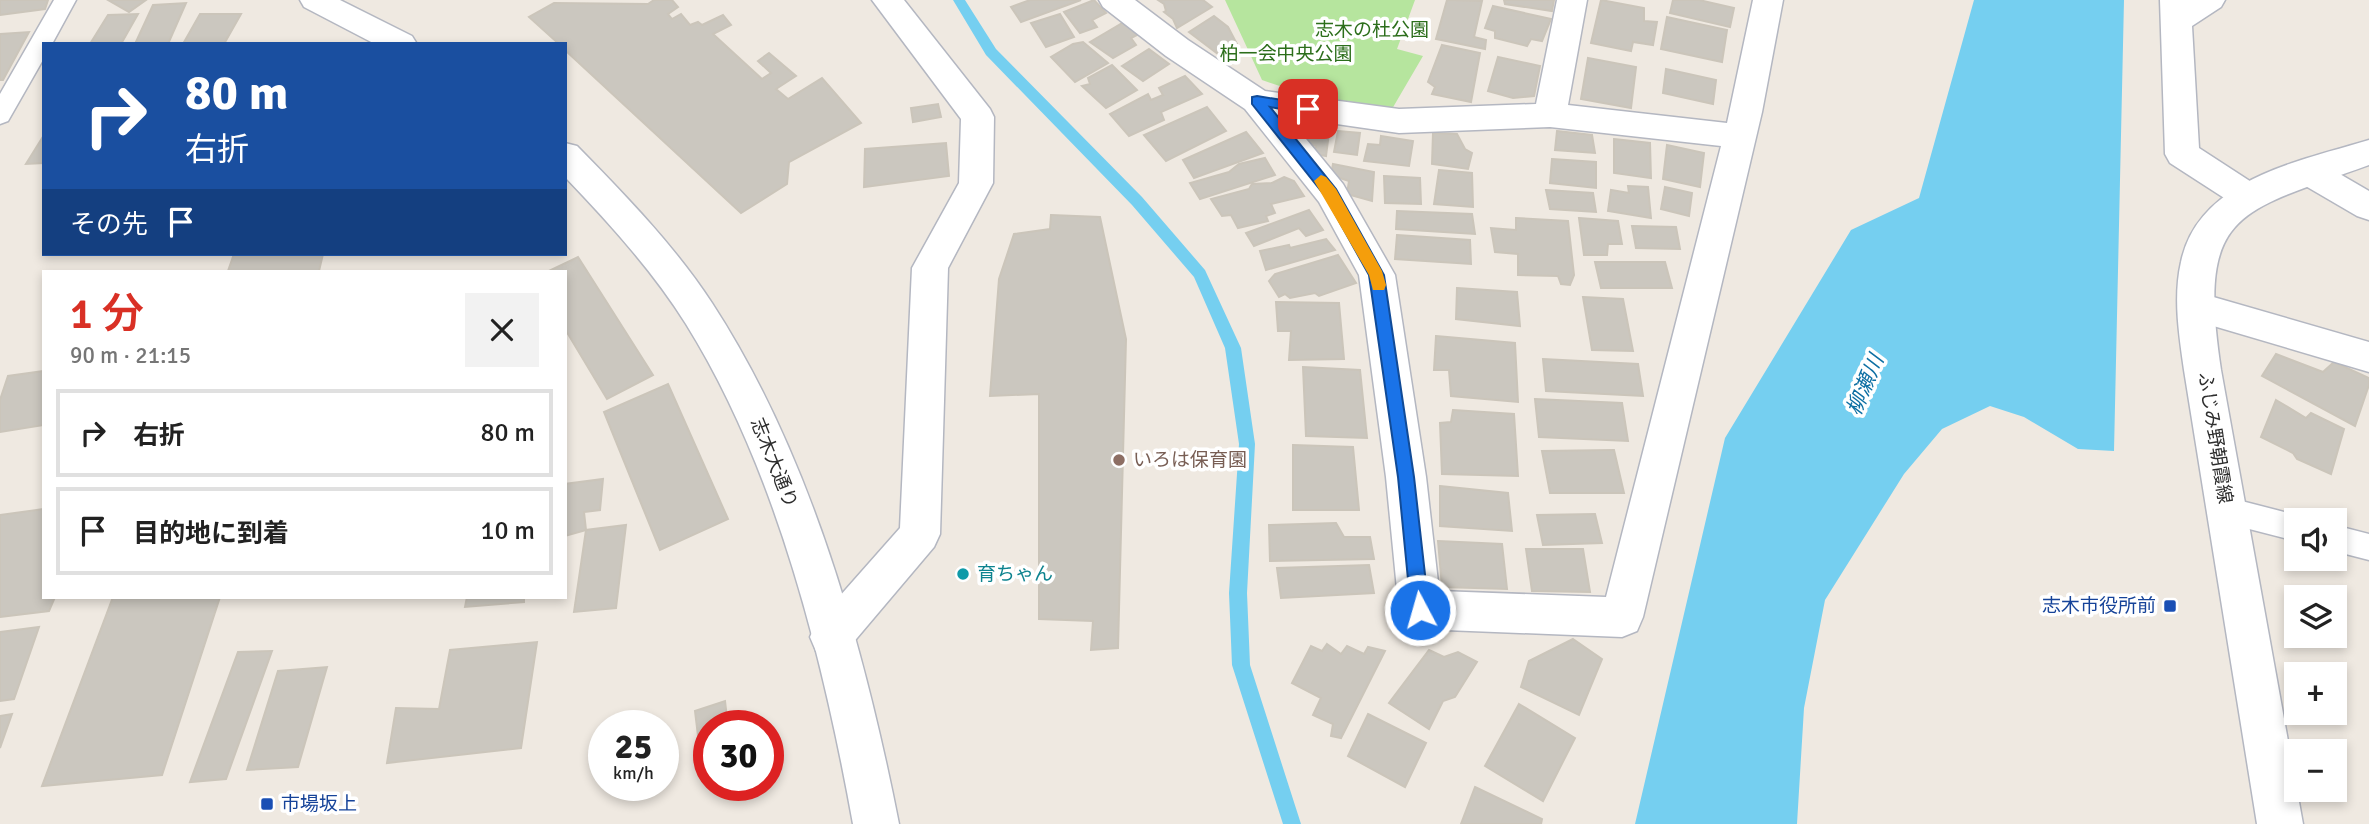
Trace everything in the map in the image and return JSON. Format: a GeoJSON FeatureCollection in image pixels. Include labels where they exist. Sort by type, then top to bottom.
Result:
{"type":"FeatureCollection","features":[{"type":"Feature","properties":{"kind":"street"},"geometry":{"type":"LineString","coordinates":[[315,0],[397,42]]}},
{"type":"Feature","properties":{"kind":"street"},"geometry":{"type":"LineString","coordinates":[[831,636],[920,534],[930,268],[976,183],[978,117],[887,0]]}},
{"type":"Feature","properties":{"kind":"street"},"geometry":{"type":"LineString","coordinates":[[1114,0],[1177,48],[1257,101],[1331,193],[1377,275],[1406,477],[1420,610],[1622,617],[1739,135],[1768,0]]}},
{"type":"Feature","properties":{"kind":"street"},"geometry":{"type":"LineString","coordinates":[[1550,115],[1572,0]]}},
{"type":"Feature","properties":{"kind":"street"},"geometry":{"type":"LineString","coordinates":[[2210,0],[2177,10],[2182,154],[2247,196]]}},
{"type":"Feature","properties":{"kind":"street"},"geometry":{"type":"LineString","coordinates":[[1257,101],[1399,121],[1550,115],[1739,135]]}},
{"type":"Feature","properties":{"kind":"street","name":"ふじみ野朝霞線"},"geometry":{"type":"LineString","coordinates":[[2280,824],[2226,510],[2196,307],[2199,258],[2210,232],[2228,209],[2247,196],[2369,152]]}},
{"type":"Feature","properties":{"kind":"street","name":"志木大通り"},"geometry":{"type":"LineString","coordinates":[[567,157],[631,223],[698,313],[751,407],[798,522],[863,753],[876,824]]}},
{"type":"Feature","properties":{"kind":"street"},"geometry":{"type":"LineString","coordinates":[[2309,172],[2369,207]]}},
{"type":"Feature","properties":{"kind":"street"},"geometry":{"type":"LineString","coordinates":[[2196,307],[2369,357]]}},
{"type":"Feature","properties":{"kind":"lane"},"geometry":{"type":"LineString","coordinates":[[0,115],[65,0]]}},
{"type":"Feature","properties":{"kind":"lane"},"geometry":{"type":"LineString","coordinates":[[2226,510],[2284,525]]}},
{"type":"Feature","properties":{"kind":"lane"},"geometry":{"type":"LineString","coordinates":[[2347,541],[2369,547]]}},
{"type":"Feature","properties":{"kind":"green space","name":"柏一会中央公園"},"geometry":{"type":"Polygon","coordinates":[[[1225,0],[1415,0],[1397,49],[1423,56],[1392,109],[1327,102],[1262,80],[1225,0]]]}},
{"type":"Feature","properties":{"kind":"water","name":"柳瀬川"},"geometry":{"type":"Polygon","coordinates":[[[1974,0],[2124,0],[2114,451],[2078,449],[2024,417],[1990,406],[1942,429],[1904,474],[1825,600],[1804,708],[1797,824],[1635,824],[1725,438],[1851,230],[1919,198],[1974,0]]]}},
{"type":"Feature","properties":{"kind":"building"},"geometry":{"type":"Polygon","coordinates":[[[0,0],[48,0],[45,9],[0,15],[0,0]]]}},
{"type":"Feature","properties":{"kind":"building"},"geometry":{"type":"Polygon","coordinates":[[[108,0],[146,0],[129,12],[108,0]]]}},
{"type":"Feature","properties":{"kind":"building"},"geometry":{"type":"Polygon","coordinates":[[[654,0],[672,0],[678,7],[668,14],[672,19],[681,14],[690,25],[698,22],[702,25],[723,15],[731,25],[713,34],[762,79],[771,73],[758,61],[769,53],[796,76],[776,89],[788,99],[822,78],[861,123],[789,162],[787,184],[741,213],[567,52],[567,42],[557,42],[529,17],[554,3],[648,4],[654,0]]]}},
{"type":"Feature","properties":{"kind":"building"},"geometry":{"type":"Polygon","coordinates":[[[1030,0],[1081,0],[1021,22],[1011,7],[1030,0]]]}},
{"type":"Feature","properties":{"kind":"building"},"geometry":{"type":"Polygon","coordinates":[[[1094,0],[1106,13],[1092,20],[1097,27],[1080,33],[1064,12],[1094,0]]]}},
{"type":"Feature","properties":{"kind":"building"},"geometry":{"type":"Polygon","coordinates":[[[1158,0],[1203,0],[1212,7],[1177,28],[1173,19],[1164,12],[1164,4],[1158,0]]]}},
{"type":"Feature","properties":{"kind":"building"},"geometry":{"type":"Polygon","coordinates":[[[1447,0],[1482,1],[1474,37],[1486,40],[1485,49],[1436,39],[1447,0]]]}},
{"type":"Feature","properties":{"kind":"building"},"geometry":{"type":"Polygon","coordinates":[[[1504,0],[1554,0],[1552,11],[1505,4],[1504,0]]]}},
{"type":"Feature","properties":{"kind":"building"},"geometry":{"type":"Polygon","coordinates":[[[1601,0],[1644,8],[1644,21],[1657,22],[1653,45],[1633,42],[1631,51],[1591,43],[1601,0]]]}},
{"type":"Feature","properties":{"kind":"building"},"geometry":{"type":"Polygon","coordinates":[[[1673,0],[1699,0],[1734,8],[1730,27],[1670,13],[1673,0]]]}},
{"type":"Feature","properties":{"kind":"building"},"geometry":{"type":"Polygon","coordinates":[[[186,3],[169,42],[136,42],[153,5],[186,3]]]}},
{"type":"Feature","properties":{"kind":"building"},"geometry":{"type":"Polygon","coordinates":[[[1493,6],[1551,19],[1542,41],[1531,39],[1527,46],[1495,38],[1495,31],[1485,28],[1493,6]]]}},
{"type":"Feature","properties":{"kind":"building"},"geometry":{"type":"Polygon","coordinates":[[[138,14],[122,42],[91,42],[108,15],[138,14]]]}},
{"type":"Feature","properties":{"kind":"building"},"geometry":{"type":"Polygon","coordinates":[[[200,14],[241,14],[225,42],[184,42],[200,14]]]}},
{"type":"Feature","properties":{"kind":"building"},"geometry":{"type":"Polygon","coordinates":[[[1060,14],[1074,37],[1046,47],[1031,23],[1060,14]]]}},
{"type":"Feature","properties":{"kind":"building"},"geometry":{"type":"Polygon","coordinates":[[[1214,16],[1228,27],[1237,44],[1218,54],[1189,32],[1214,16]]]}},
{"type":"Feature","properties":{"kind":"building"},"geometry":{"type":"Polygon","coordinates":[[[1667,17],[1727,30],[1722,62],[1661,49],[1667,17]]]}},
{"type":"Feature","properties":{"kind":"building"},"geometry":{"type":"Polygon","coordinates":[[[1124,22],[1137,35],[1131,38],[1136,45],[1113,58],[1090,42],[1124,22]]]}},
{"type":"Feature","properties":{"kind":"building"},"geometry":{"type":"Polygon","coordinates":[[[29,32],[3,80],[0,80],[0,34],[29,32]]]}},
{"type":"Feature","properties":{"kind":"building"},"geometry":{"type":"Polygon","coordinates":[[[1083,42],[1108,63],[1075,82],[1051,57],[1073,44],[1083,42]]]}},
{"type":"Feature","properties":{"kind":"building"},"geometry":{"type":"Polygon","coordinates":[[[1442,45],[1480,53],[1471,102],[1432,94],[1435,87],[1428,82],[1442,45]]]}},
{"type":"Feature","properties":{"kind":"building"},"geometry":{"type":"Polygon","coordinates":[[[1149,49],[1169,64],[1143,81],[1122,66],[1149,49]]]}},
{"type":"Feature","properties":{"kind":"building"},"geometry":{"type":"Polygon","coordinates":[[[1498,57],[1540,66],[1534,96],[1513,98],[1488,91],[1498,57]]]}},
{"type":"Feature","properties":{"kind":"building"},"geometry":{"type":"Polygon","coordinates":[[[1588,58],[1636,67],[1631,108],[1581,99],[1588,58]]]}},
{"type":"Feature","properties":{"kind":"building"},"geometry":{"type":"Polygon","coordinates":[[[1112,65],[1137,90],[1106,108],[1082,86],[1090,84],[1088,78],[1112,65]]]}},
{"type":"Feature","properties":{"kind":"building"},"geometry":{"type":"Polygon","coordinates":[[[1666,69],[1716,80],[1713,104],[1663,93],[1666,69]]]}},
{"type":"Feature","properties":{"kind":"building"},"geometry":{"type":"Polygon","coordinates":[[[1185,76],[1202,94],[1161,112],[1164,120],[1129,136],[1110,114],[1148,94],[1151,100],[1163,95],[1159,88],[1185,76]]]}},
{"type":"Feature","properties":{"kind":"building"},"geometry":{"type":"Polygon","coordinates":[[[938,104],[941,117],[913,122],[911,108],[938,104]]]}},
{"type":"Feature","properties":{"kind":"building"},"geometry":{"type":"Polygon","coordinates":[[[1207,107],[1226,131],[1166,161],[1144,135],[1207,107]]]}},
{"type":"Feature","properties":{"kind":"building"},"geometry":{"type":"Polygon","coordinates":[[[1308,123],[1330,125],[1326,156],[1315,154],[1316,146],[1306,144],[1308,123]]]}},
{"type":"Feature","properties":{"kind":"building"},"geometry":{"type":"Polygon","coordinates":[[[1338,131],[1360,133],[1357,155],[1334,152],[1338,131]]]}},
{"type":"Feature","properties":{"kind":"building"},"geometry":{"type":"Polygon","coordinates":[[[1557,131],[1592,135],[1595,153],[1555,150],[1557,131]]]}},
{"type":"Feature","properties":{"kind":"building"},"geometry":{"type":"Polygon","coordinates":[[[1246,132],[1263,153],[1194,178],[1183,160],[1246,132]]]}},
{"type":"Feature","properties":{"kind":"building"},"geometry":{"type":"Polygon","coordinates":[[[1433,133],[1457,134],[1465,149],[1472,153],[1468,169],[1432,164],[1433,133]]]}},
{"type":"Feature","properties":{"kind":"building"},"geometry":{"type":"Polygon","coordinates":[[[1381,136],[1413,141],[1409,166],[1364,161],[1368,144],[1380,145],[1381,136]]]}},
{"type":"Feature","properties":{"kind":"building"},"geometry":{"type":"Polygon","coordinates":[[[42,138],[42,163],[26,164],[42,138]]]}},
{"type":"Feature","properties":{"kind":"building"},"geometry":{"type":"Polygon","coordinates":[[[1614,139],[1650,143],[1651,178],[1614,173],[1614,139]]]}},
{"type":"Feature","properties":{"kind":"building"},"geometry":{"type":"Polygon","coordinates":[[[946,143],[949,176],[864,187],[865,149],[946,143]]]}},
{"type":"Feature","properties":{"kind":"building"},"geometry":{"type":"Polygon","coordinates":[[[1667,145],[1704,153],[1700,187],[1663,179],[1667,145]]]}},
{"type":"Feature","properties":{"kind":"building"},"geometry":{"type":"Polygon","coordinates":[[[1265,158],[1275,175],[1200,199],[1190,183],[1229,172],[1239,164],[1265,158]]]}},
{"type":"Feature","properties":{"kind":"building"},"geometry":{"type":"Polygon","coordinates":[[[1552,159],[1596,162],[1596,188],[1550,183],[1552,159]]]}},
{"type":"Feature","properties":{"kind":"building"},"geometry":{"type":"Polygon","coordinates":[[[1333,164],[1374,172],[1372,201],[1347,194],[1349,181],[1331,175],[1333,164]]]}},
{"type":"Feature","properties":{"kind":"building"},"geometry":{"type":"Polygon","coordinates":[[[1439,170],[1472,173],[1473,207],[1434,204],[1439,170]]]}},
{"type":"Feature","properties":{"kind":"building"},"geometry":{"type":"Polygon","coordinates":[[[1384,176],[1420,178],[1421,204],[1385,203],[1384,176]]]}},
{"type":"Feature","properties":{"kind":"building"},"geometry":{"type":"Polygon","coordinates":[[[1284,177],[1294,181],[1304,196],[1271,204],[1275,213],[1266,216],[1268,221],[1238,228],[1231,215],[1222,216],[1211,199],[1249,189],[1252,184],[1272,183],[1284,177]]]}},
{"type":"Feature","properties":{"kind":"building"},"geometry":{"type":"Polygon","coordinates":[[[1628,186],[1648,187],[1651,218],[1608,211],[1611,190],[1629,193],[1628,186]]]}},
{"type":"Feature","properties":{"kind":"building"},"geometry":{"type":"Polygon","coordinates":[[[1665,187],[1692,193],[1689,216],[1661,209],[1665,187]]]}},
{"type":"Feature","properties":{"kind":"building"},"geometry":{"type":"Polygon","coordinates":[[[1546,190],[1593,193],[1596,212],[1550,209],[1546,190]]]}},
{"type":"Feature","properties":{"kind":"building"},"geometry":{"type":"Polygon","coordinates":[[[1309,210],[1323,230],[1306,236],[1299,228],[1254,246],[1246,233],[1309,210]]]}},
{"type":"Feature","properties":{"kind":"building"},"geometry":{"type":"Polygon","coordinates":[[[1397,211],[1472,214],[1475,234],[1396,229],[1397,211]]]}},
{"type":"Feature","properties":{"kind":"building"},"geometry":{"type":"Polygon","coordinates":[[[1051,215],[1100,217],[1126,339],[1118,648],[1091,650],[1093,621],[1039,619],[1039,394],[990,396],[999,279],[1014,234],[1050,229],[1051,215]]]}},
{"type":"Feature","properties":{"kind":"building"},"geometry":{"type":"Polygon","coordinates":[[[1516,218],[1568,221],[1574,275],[1570,285],[1561,284],[1558,276],[1518,275],[1518,254],[1495,252],[1491,228],[1516,230],[1516,218]]]}},
{"type":"Feature","properties":{"kind":"building"},"geometry":{"type":"Polygon","coordinates":[[[1579,218],[1618,221],[1622,244],[1608,244],[1607,255],[1584,255],[1579,218]]]}},
{"type":"Feature","properties":{"kind":"building"},"geometry":{"type":"Polygon","coordinates":[[[1632,226],[1676,227],[1680,249],[1636,248],[1632,226]]]}},
{"type":"Feature","properties":{"kind":"building"},"geometry":{"type":"Polygon","coordinates":[[[1397,235],[1470,240],[1471,264],[1395,259],[1397,235]]]}},
{"type":"Feature","properties":{"kind":"building"},"geometry":{"type":"Polygon","coordinates":[[[1326,239],[1335,250],[1266,270],[1260,251],[1289,245],[1290,248],[1326,239]]]}},
{"type":"Feature","properties":{"kind":"building"},"geometry":{"type":"Polygon","coordinates":[[[1338,255],[1356,283],[1319,296],[1315,293],[1290,298],[1285,294],[1279,297],[1269,281],[1275,274],[1338,255]]]}},
{"type":"Feature","properties":{"kind":"building"},"geometry":{"type":"Polygon","coordinates":[[[233,256],[323,256],[319,270],[228,270],[233,256]]]}},
{"type":"Feature","properties":{"kind":"building"},"geometry":{"type":"Polygon","coordinates":[[[578,257],[653,375],[607,399],[567,332],[567,270],[551,270],[578,257]]]}},
{"type":"Feature","properties":{"kind":"building"},"geometry":{"type":"Polygon","coordinates":[[[1595,262],[1665,262],[1672,288],[1601,288],[1595,262]]]}},
{"type":"Feature","properties":{"kind":"building"},"geometry":{"type":"Polygon","coordinates":[[[1457,288],[1517,292],[1520,326],[1456,319],[1457,288]]]}},
{"type":"Feature","properties":{"kind":"building"},"geometry":{"type":"Polygon","coordinates":[[[1583,297],[1623,299],[1633,351],[1592,350],[1583,297]]]}},
{"type":"Feature","properties":{"kind":"building"},"geometry":{"type":"Polygon","coordinates":[[[1276,302],[1339,303],[1344,359],[1289,360],[1291,331],[1278,331],[1276,302]]]}},
{"type":"Feature","properties":{"kind":"building"},"geometry":{"type":"Polygon","coordinates":[[[1436,336],[1515,343],[1518,402],[1451,396],[1449,370],[1434,370],[1436,336]]]}},
{"type":"Feature","properties":{"kind":"building"},"geometry":{"type":"Polygon","coordinates":[[[2276,354],[2323,372],[2334,362],[2369,378],[2355,426],[2262,376],[2276,354]]]}},
{"type":"Feature","properties":{"kind":"building"},"geometry":{"type":"Polygon","coordinates":[[[1543,359],[1638,364],[1643,396],[1546,391],[1543,359]]]}},
{"type":"Feature","properties":{"kind":"building"},"geometry":{"type":"Polygon","coordinates":[[[1303,367],[1360,370],[1367,438],[1306,436],[1303,367]]]}},
{"type":"Feature","properties":{"kind":"building"},"geometry":{"type":"Polygon","coordinates":[[[42,371],[42,425],[0,432],[0,400],[8,376],[42,371]]]}},
{"type":"Feature","properties":{"kind":"building"},"geometry":{"type":"Polygon","coordinates":[[[668,384],[728,519],[660,550],[604,412],[668,384]]]}},
{"type":"Feature","properties":{"kind":"building"},"geometry":{"type":"Polygon","coordinates":[[[1535,399],[1622,403],[1628,441],[1539,437],[1535,399]]]}},
{"type":"Feature","properties":{"kind":"building"},"geometry":{"type":"Polygon","coordinates":[[[2276,400],[2306,418],[2311,413],[2344,429],[2331,474],[2297,459],[2293,453],[2261,437],[2276,400]]]}},
{"type":"Feature","properties":{"kind":"building"},"geometry":{"type":"Polygon","coordinates":[[[1453,410],[1514,414],[1518,476],[1442,474],[1440,423],[1451,422],[1453,410]]]}},
{"type":"Feature","properties":{"kind":"building"},"geometry":{"type":"Polygon","coordinates":[[[1293,445],[1353,447],[1359,510],[1293,510],[1293,445]]]}},
{"type":"Feature","properties":{"kind":"building"},"geometry":{"type":"Polygon","coordinates":[[[1614,450],[1624,493],[1550,493],[1542,451],[1614,450]]]}},
{"type":"Feature","properties":{"kind":"building"},"geometry":{"type":"Polygon","coordinates":[[[603,479],[600,510],[584,512],[586,530],[567,535],[567,484],[603,479]]]}},
{"type":"Feature","properties":{"kind":"building"},"geometry":{"type":"Polygon","coordinates":[[[1440,486],[1508,493],[1512,531],[1440,526],[1440,486]]]}},
{"type":"Feature","properties":{"kind":"building"},"geometry":{"type":"Polygon","coordinates":[[[42,509],[42,599],[54,599],[49,611],[0,617],[0,515],[42,509]]]}},
{"type":"Feature","properties":{"kind":"building"},"geometry":{"type":"Polygon","coordinates":[[[1595,514],[1602,543],[1543,545],[1537,515],[1595,514]]]}},
{"type":"Feature","properties":{"kind":"building"},"geometry":{"type":"Polygon","coordinates":[[[1336,523],[1344,537],[1370,537],[1374,559],[1270,561],[1269,525],[1336,523]]]}},
{"type":"Feature","properties":{"kind":"building"},"geometry":{"type":"Polygon","coordinates":[[[626,525],[616,608],[574,612],[586,530],[626,525]]]}},
{"type":"Feature","properties":{"kind":"building"},"geometry":{"type":"Polygon","coordinates":[[[1438,541],[1502,544],[1507,589],[1442,587],[1438,541]]]}},
{"type":"Feature","properties":{"kind":"building"},"geometry":{"type":"Polygon","coordinates":[[[1526,549],[1583,549],[1590,592],[1532,591],[1526,549]]]}},
{"type":"Feature","properties":{"kind":"building"},"geometry":{"type":"Polygon","coordinates":[[[1369,565],[1374,593],[1281,598],[1277,568],[1369,565]]]}},
{"type":"Feature","properties":{"kind":"building"},"geometry":{"type":"Polygon","coordinates":[[[112,599],[219,599],[162,775],[42,786],[112,599]]]}},
{"type":"Feature","properties":{"kind":"building"},"geometry":{"type":"Polygon","coordinates":[[[467,599],[524,599],[524,602],[465,607],[467,599]]]}},
{"type":"Feature","properties":{"kind":"building"},"geometry":{"type":"Polygon","coordinates":[[[39,627],[14,699],[0,701],[0,632],[39,627]]]}},
{"type":"Feature","properties":{"kind":"building"},"geometry":{"type":"Polygon","coordinates":[[[1573,639],[1602,659],[1579,715],[1521,687],[1529,661],[1573,639]]]}},
{"type":"Feature","properties":{"kind":"building"},"geometry":{"type":"Polygon","coordinates":[[[537,642],[521,748],[387,763],[396,708],[439,709],[450,650],[537,642]]]}},
{"type":"Feature","properties":{"kind":"building"},"geometry":{"type":"Polygon","coordinates":[[[1327,644],[1341,654],[1347,646],[1364,654],[1368,647],[1385,651],[1341,738],[1331,736],[1333,724],[1313,715],[1321,698],[1292,683],[1311,646],[1322,651],[1327,644]]]}},
{"type":"Feature","properties":{"kind":"building"},"geometry":{"type":"Polygon","coordinates":[[[1429,650],[1444,657],[1458,652],[1477,662],[1455,697],[1443,701],[1429,729],[1389,703],[1429,650]]]}},
{"type":"Feature","properties":{"kind":"building"},"geometry":{"type":"Polygon","coordinates":[[[272,651],[226,779],[190,782],[238,652],[272,651]]]}},
{"type":"Feature","properties":{"kind":"building"},"geometry":{"type":"Polygon","coordinates":[[[327,667],[298,767],[247,770],[278,671],[327,667]]]}},
{"type":"Feature","properties":{"kind":"building"},"geometry":{"type":"Polygon","coordinates":[[[725,701],[726,710],[698,710],[725,701]]]}},
{"type":"Feature","properties":{"kind":"building"},"geometry":{"type":"Polygon","coordinates":[[[1519,704],[1575,738],[1543,801],[1485,766],[1519,704]]]}},
{"type":"Feature","properties":{"kind":"building"},"geometry":{"type":"Polygon","coordinates":[[[12,714],[0,748],[0,716],[12,714]]]}},
{"type":"Feature","properties":{"kind":"building"},"geometry":{"type":"Polygon","coordinates":[[[1368,714],[1426,743],[1405,787],[1348,756],[1368,714]]]}},
{"type":"Feature","properties":{"kind":"building"},"geometry":{"type":"Polygon","coordinates":[[[1475,787],[1542,819],[1541,824],[1461,824],[1475,787]]]}},
{"type":"Feature","properties":{"kind":"waterway"},"geometry":{"type":"LineString","coordinates":[[959,0],[991,52],[1137,201],[1200,274],[1233,348],[1247,444],[1238,593],[1241,665],[1292,824]]}},
{"type":"Feature","properties":{"kind":"slow traffic"},"geometry":{"type":"LineString","coordinates":[[1321,181],[1331,193],[1377,275],[1378,285]]}},
{"type":"Feature","properties":{"kind":"place","name":"いろは保育園"},"geometry":{"type":"Point","coordinates":[1119,460]}},
{"type":"Feature","properties":{"kind":"place","name":"育ちゃん"},"geometry":{"type":"Point","coordinates":[963,574]}},
{"type":"Feature","properties":{"kind":"place","name":"志木市役所前"},"geometry":{"type":"Point","coordinates":[2170,606]}},
{"type":"Feature","properties":{"kind":"place","name":"市場坂上"},"geometry":{"type":"Point","coordinates":[267,804]}},
{"type":"Feature","properties":{"kind":"route"},"geometry":{"type":"LineString","coordinates":[[1308,109],[1257,101],[1331,193],[1377,275],[1406,477],[1420,610]]}},
{"type":"Feature","properties":{"kind":"park label","name":"志木の杜公園"},"geometry":{"type":"Point","coordinates":[1372,30]}}]}
